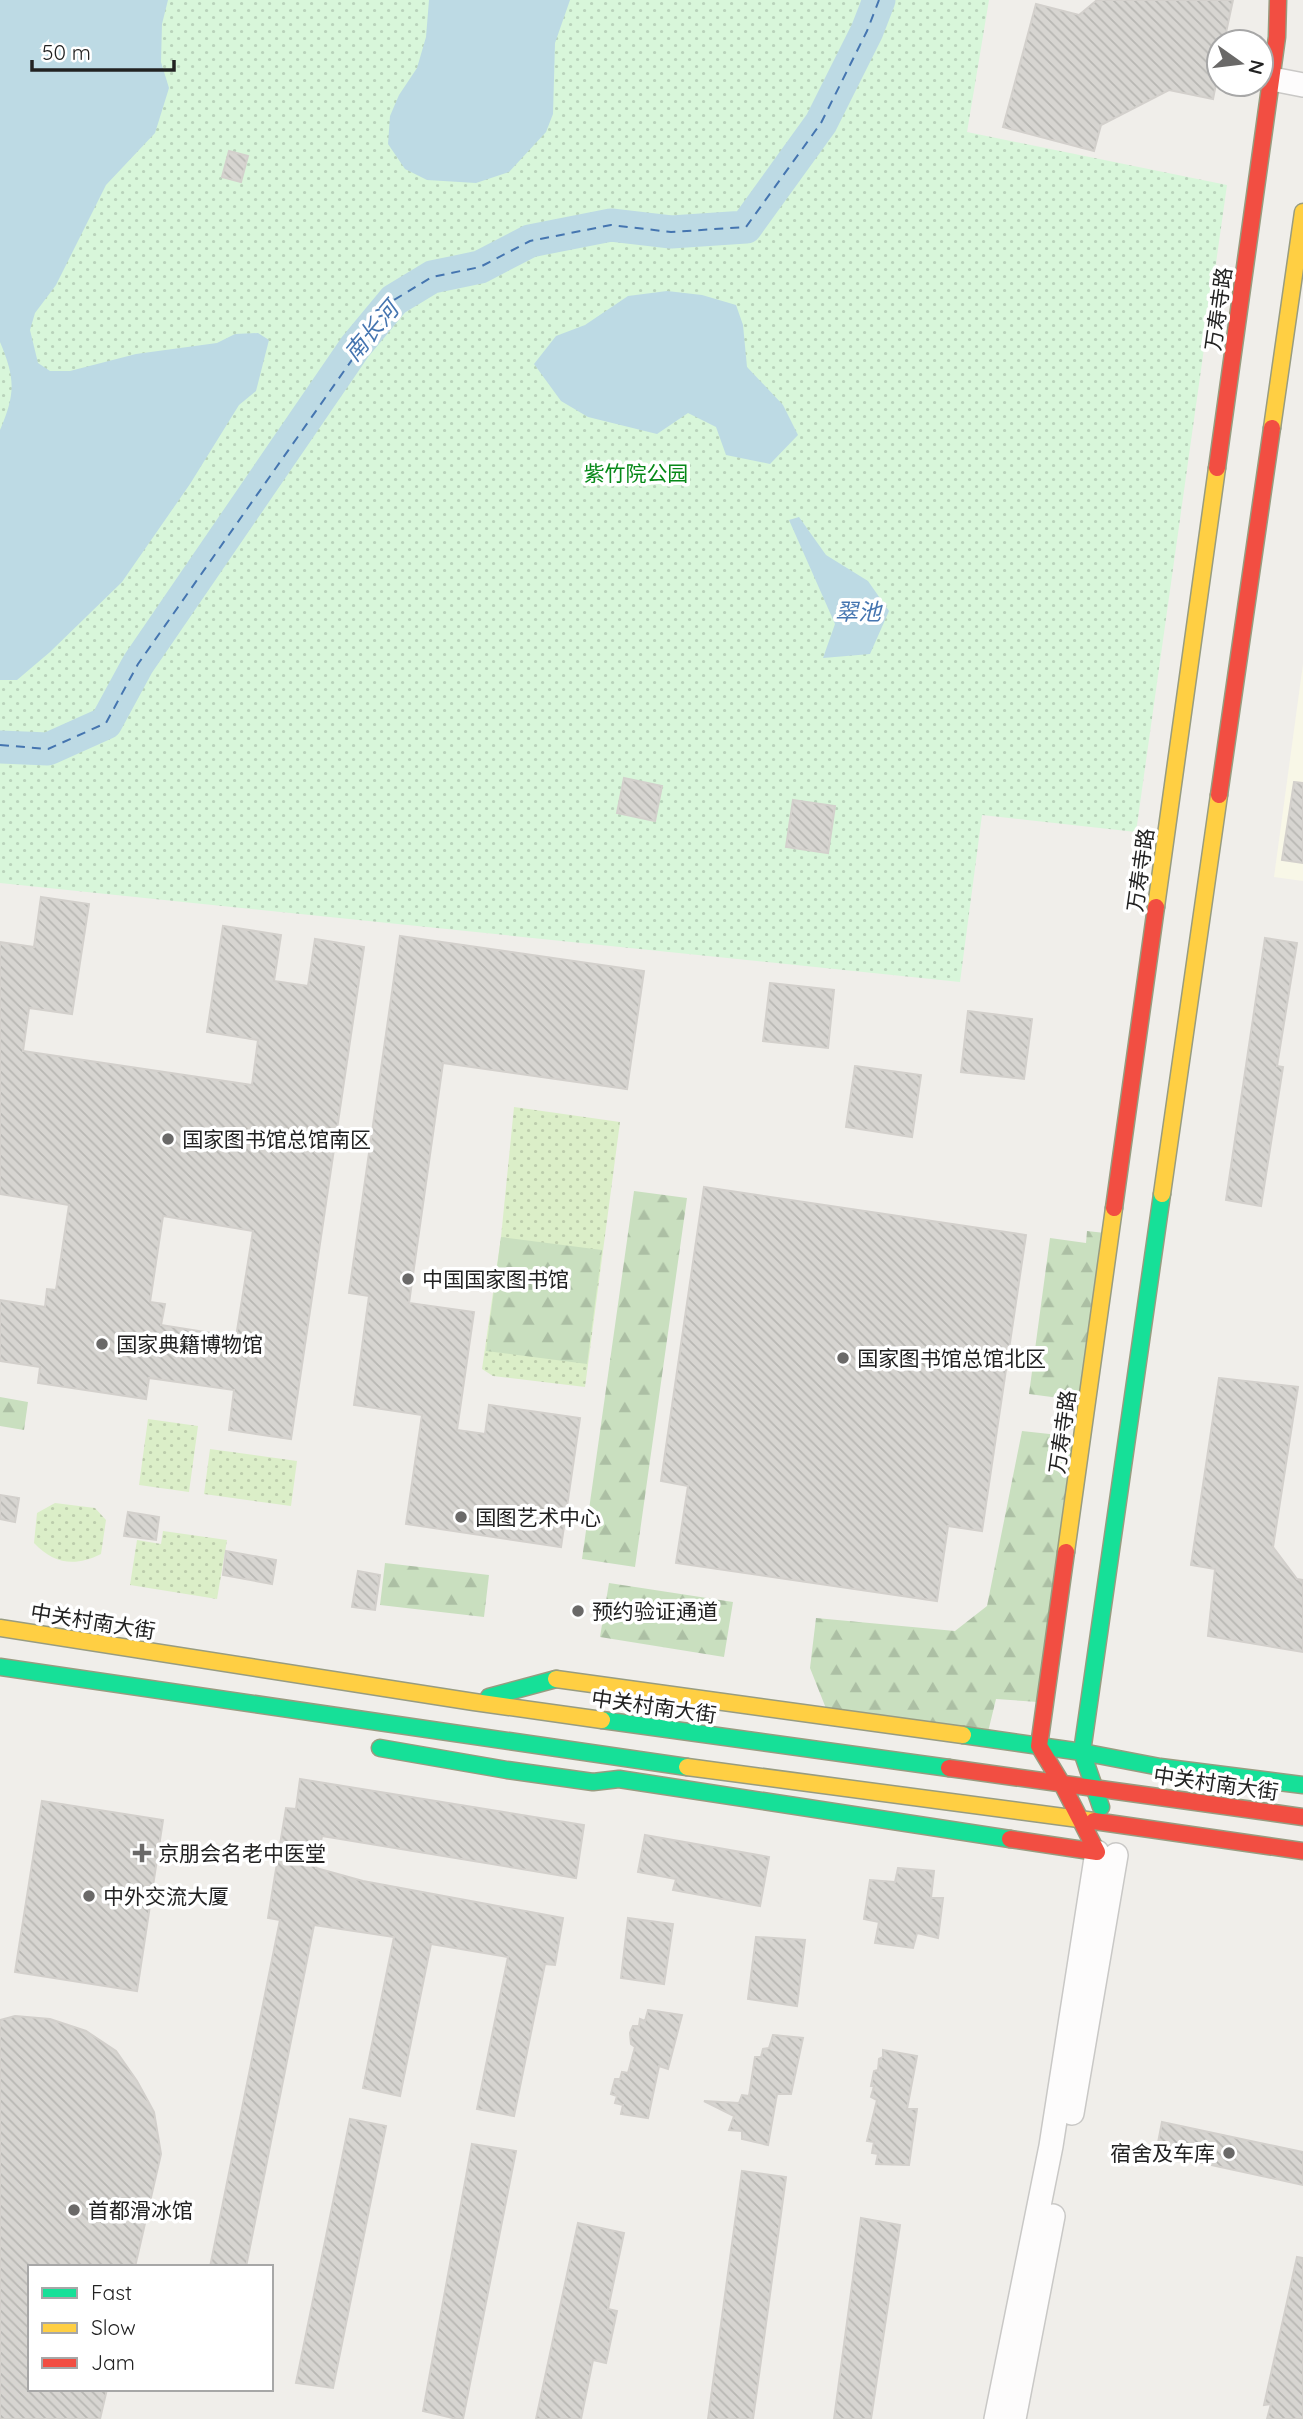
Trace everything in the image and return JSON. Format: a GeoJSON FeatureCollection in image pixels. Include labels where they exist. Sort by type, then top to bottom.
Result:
{"type":"FeatureCollection","features":[{"type":"Feature","properties":{"kind":"street","name":"万寿寺路"},"geometry":{"type":"LineString","coordinates":[[1275,58],[1278,0]]}},
{"type":"Feature","properties":{"kind":"street"},"geometry":{"type":"LineString","coordinates":[[1275,80],[1303,85]]}},
{"type":"Feature","properties":{"kind":"street","name":"万寿寺路"},"geometry":{"type":"LineString","coordinates":[[1040,1746],[1269,98]]}},
{"type":"Feature","properties":{"kind":"street"},"geometry":{"type":"LineString","coordinates":[[1014,2419],[1066,2148],[1107,1854],[1105,1822],[1082,1752],[1303,212]]}},
{"type":"Feature","properties":{"kind":"street","name":"中关村南大街"},"geometry":{"type":"LineString","coordinates":[[0,1628],[474,1702],[1303,1816]]}},
{"type":"Feature","properties":{"kind":"street"},"geometry":{"type":"LineString","coordinates":[[0,1667],[671,1765],[1303,1851]]}},
{"type":"Feature","properties":{"kind":"street","name":"中关村南大街"},"geometry":{"type":"LineString","coordinates":[[474,1702],[555,1679],[1082,1752],[1160,1767],[1303,1785]]}},
{"type":"Feature","properties":{"kind":"street"},"geometry":{"type":"LineString","coordinates":[[319,1714],[370,1742],[507,1770],[593,1782],[619,1779],[671,1765]]}},
{"type":"Feature","properties":{"kind":"street"},"geometry":{"type":"LineString","coordinates":[[996,2419],[1107,1854],[1080,1819],[1040,1746]]}},
{"type":"Feature","properties":{"kind":"street"},"geometry":{"type":"LineString","coordinates":[[619,1779],[1107,1854]]}},
{"type":"Feature","properties":{"kind":"shaded area"},"geometry":{"type":"Polygon","coordinates":[[[1303,664],[1303,881],[1274,877],[1303,664]]]}},
{"type":"Feature","properties":{"kind":"green space","name":"紫竹院公园"},"geometry":{"type":"Polygon","coordinates":[[[0,0],[989,0],[967,132],[1227,185],[1136,832],[982,815],[960,982],[0,883],[0,0]]]}},
{"type":"Feature","properties":{"kind":"green space"},"geometry":{"type":"Polygon","coordinates":[[[514,1107],[620,1122],[585,1387],[493,1376],[482,1369],[501,1237],[514,1107]]]}},
{"type":"Feature","properties":{"kind":"green space"},"geometry":{"type":"Polygon","coordinates":[[[634,1191],[687,1198],[635,1567],[582,1559],[634,1191]]]}},
{"type":"Feature","properties":{"kind":"green space"},"geometry":{"type":"Polygon","coordinates":[[[1087,1231],[1105,1233],[1082,1401],[1029,1394],[1050,1238],[1086,1243],[1087,1231]]]}},
{"type":"Feature","properties":{"kind":"green space"},"geometry":{"type":"Polygon","coordinates":[[[501,1237],[602,1250],[587,1364],[486,1351],[501,1237]]]}},
{"type":"Feature","properties":{"kind":"green space"},"geometry":{"type":"Polygon","coordinates":[[[0,1397],[28,1402],[24,1430],[0,1426],[0,1397]]]}},
{"type":"Feature","properties":{"kind":"green space"},"geometry":{"type":"Polygon","coordinates":[[[148,1419],[198,1426],[189,1492],[139,1485],[148,1419]]]}},
{"type":"Feature","properties":{"kind":"green space"},"geometry":{"type":"Polygon","coordinates":[[[1022,1431],[1077,1437],[1038,1702],[996,1699],[988,1732],[827,1711],[810,1668],[816,1618],[955,1631],[987,1606],[1022,1431]]]}},
{"type":"Feature","properties":{"kind":"green space"},"geometry":{"type":"Polygon","coordinates":[[[210,1449],[297,1461],[291,1506],[204,1494],[210,1449]]]}},
{"type":"Feature","properties":{"kind":"green space"},"geometry":{"type":"Polygon","coordinates":[[[55,1503],[95,1508],[106,1520],[101,1554],[82,1561],[65,1561],[49,1555],[34,1543],[37,1513],[55,1503]]]}},
{"type":"Feature","properties":{"kind":"green space"},"geometry":{"type":"Polygon","coordinates":[[[163,1531],[227,1540],[217,1599],[130,1585],[137,1540],[161,1544],[163,1531]]]}},
{"type":"Feature","properties":{"kind":"green space"},"geometry":{"type":"Polygon","coordinates":[[[385,1563],[489,1575],[484,1617],[380,1605],[385,1563]]]}},
{"type":"Feature","properties":{"kind":"green space"},"geometry":{"type":"Polygon","coordinates":[[[609,1583],[733,1602],[724,1657],[600,1637],[609,1583]]]}},
{"type":"Feature","properties":{"kind":"water"},"geometry":{"type":"Polygon","coordinates":[[[0,0],[168,0],[162,24],[161,62],[169,88],[155,133],[106,185],[56,285],[35,313],[30,330],[38,363],[50,371],[70,371],[136,354],[217,343],[235,334],[258,333],[269,340],[256,391],[239,405],[190,484],[122,582],[17,680],[0,680],[0,430],[9,406],[12,386],[9,366],[0,342],[0,0]]]}},
{"type":"Feature","properties":{"kind":"water"},"geometry":{"type":"Polygon","coordinates":[[[429,0],[570,0],[555,43],[553,114],[546,132],[509,172],[476,183],[427,180],[405,169],[388,144],[390,116],[399,95],[417,68],[426,37],[429,0]]]}},
{"type":"Feature","properties":{"kind":"water"},"geometry":{"type":"Polygon","coordinates":[[[667,291],[702,295],[736,305],[743,325],[747,367],[783,405],[798,435],[770,464],[726,455],[716,427],[688,413],[657,434],[588,417],[561,401],[534,364],[556,336],[585,325],[628,296],[667,291]]]}},
{"type":"Feature","properties":{"kind":"water","name":"翠池"},"geometry":{"type":"Polygon","coordinates":[[[799,517],[826,555],[868,581],[889,611],[870,654],[823,658],[835,624],[789,520],[799,517]]]}},
{"type":"Feature","properties":{"kind":"building"},"geometry":{"type":"Polygon","coordinates":[[[1097,0],[1233,0],[1227,28],[1205,28],[1205,97],[1169,90],[1101,125],[1094,151],[1003,127],[1036,4],[1079,15],[1097,0]]]}},
{"type":"Feature","properties":{"kind":"building"},"geometry":{"type":"Polygon","coordinates":[[[229,151],[248,156],[241,182],[222,177],[229,151]]]}},
{"type":"Feature","properties":{"kind":"building"},"geometry":{"type":"Polygon","coordinates":[[[624,778],[662,786],[655,821],[617,813],[624,778]]]}},
{"type":"Feature","properties":{"kind":"building"},"geometry":{"type":"Polygon","coordinates":[[[1294,782],[1303,783],[1303,863],[1282,860],[1294,782]]]}},
{"type":"Feature","properties":{"kind":"building"},"geometry":{"type":"Polygon","coordinates":[[[793,800],[835,806],[828,853],[786,847],[793,800]]]}},
{"type":"Feature","properties":{"kind":"building","name":"国家图书馆总馆南区"},"geometry":{"type":"Polygon","coordinates":[[[41,897],[89,904],[72,1014],[29,1008],[23,1051],[252,1085],[258,1040],[207,1032],[223,926],[281,935],[274,981],[308,986],[315,939],[364,947],[291,1439],[229,1430],[234,1390],[149,1378],[146,1399],[38,1383],[40,1367],[0,1361],[0,1300],[45,1307],[47,1289],[56,1290],[69,1205],[0,1194],[0,942],[34,947],[41,897]],[[163,1216],[150,1302],[165,1304],[161,1325],[236,1337],[253,1231],[163,1216]]]}},
{"type":"Feature","properties":{"kind":"building"},"geometry":{"type":"Polygon","coordinates":[[[400,936],[644,971],[627,1089],[443,1063],[409,1303],[474,1312],[457,1430],[485,1434],[489,1405],[580,1418],[561,1547],[406,1524],[422,1415],[354,1405],[369,1296],[349,1293],[400,936]]]}},
{"type":"Feature","properties":{"kind":"building"},"geometry":{"type":"Polygon","coordinates":[[[1265,938],[1297,943],[1277,1066],[1283,1067],[1261,1206],[1226,1200],[1265,938]]]}},
{"type":"Feature","properties":{"kind":"building"},"geometry":{"type":"Polygon","coordinates":[[[770,983],[834,990],[828,1048],[763,1041],[770,983]]]}},
{"type":"Feature","properties":{"kind":"building"},"geometry":{"type":"Polygon","coordinates":[[[968,1011],[1032,1019],[1024,1079],[961,1072],[968,1011]]]}},
{"type":"Feature","properties":{"kind":"building"},"geometry":{"type":"Polygon","coordinates":[[[855,1066],[921,1075],[912,1137],[846,1127],[855,1066]]]}},
{"type":"Feature","properties":{"kind":"building","name":"国家图书馆总馆北区"},"geometry":{"type":"Polygon","coordinates":[[[704,1187],[1026,1235],[982,1531],[948,1526],[937,1601],[676,1563],[688,1486],[661,1481],[704,1187]]]}},
{"type":"Feature","properties":{"kind":"building"},"geometry":{"type":"Polygon","coordinates":[[[1219,1378],[1298,1387],[1273,1547],[1297,1579],[1303,1580],[1303,1652],[1208,1636],[1215,1569],[1191,1565],[1219,1378]]]}},
{"type":"Feature","properties":{"kind":"building"},"geometry":{"type":"Polygon","coordinates":[[[0,1495],[19,1498],[15,1522],[0,1519],[0,1495]]]}},
{"type":"Feature","properties":{"kind":"building"},"geometry":{"type":"Polygon","coordinates":[[[128,1512],[159,1517],[156,1540],[124,1536],[128,1512]]]}},
{"type":"Feature","properties":{"kind":"building"},"geometry":{"type":"Polygon","coordinates":[[[226,1551],[276,1560],[272,1584],[223,1575],[226,1551]]]}},
{"type":"Feature","properties":{"kind":"building"},"geometry":{"type":"Polygon","coordinates":[[[358,1571],[380,1575],[375,1610],[352,1607],[358,1571]]]}},
{"type":"Feature","properties":{"kind":"building"},"geometry":{"type":"Polygon","coordinates":[[[300,1779],[584,1825],[576,1878],[322,1836],[316,1868],[363,1881],[563,1918],[555,1965],[545,1964],[514,2116],[477,2109],[508,1957],[431,1944],[400,2096],[363,2088],[394,1937],[314,1925],[246,2265],[210,2265],[280,1920],[268,1918],[286,1808],[296,1809],[300,1779]]]}},
{"type":"Feature","properties":{"kind":"building","name":"中外交流大厦"},"geometry":{"type":"Polygon","coordinates":[[[42,1801],[163,1820],[137,1991],[15,1972],[42,1801]]]}},
{"type":"Feature","properties":{"kind":"building"},"geometry":{"type":"Polygon","coordinates":[[[645,1835],[769,1857],[760,1906],[673,1890],[676,1879],[638,1872],[645,1835]]]}},
{"type":"Feature","properties":{"kind":"building"},"geometry":{"type":"Polygon","coordinates":[[[898,1868],[934,1871],[931,1898],[943,1898],[938,1938],[917,1933],[913,1948],[875,1943],[879,1922],[864,1919],[870,1880],[895,1882],[898,1868]]]}},
{"type":"Feature","properties":{"kind":"building"},"geometry":{"type":"Polygon","coordinates":[[[628,1918],[673,1924],[664,1984],[621,1978],[628,1918]]]}},
{"type":"Feature","properties":{"kind":"building"},"geometry":{"type":"Polygon","coordinates":[[[756,1937],[805,1940],[797,2006],[748,1999],[756,1937]]]}},
{"type":"Feature","properties":{"kind":"building"},"geometry":{"type":"Polygon","coordinates":[[[648,2010],[682,2015],[668,2069],[659,2066],[648,2118],[621,2114],[623,2105],[615,2103],[617,2096],[611,2094],[615,2079],[620,2079],[622,2072],[628,2073],[635,2047],[631,2044],[630,2033],[633,2026],[639,2026],[640,2019],[645,2021],[648,2010]]]}},
{"type":"Feature","properties":{"kind":"building","name":"首都滑冰馆"},"geometry":{"type":"Polygon","coordinates":[[[15,2016],[50,2019],[86,2031],[116,2051],[154,2112],[161,2154],[135,2265],[28,2265],[28,2391],[107,2391],[100,2419],[0,2419],[0,2020],[15,2016]]]}},
{"type":"Feature","properties":{"kind":"building"},"geometry":{"type":"Polygon","coordinates":[[[773,2035],[803,2038],[791,2094],[777,2094],[768,2145],[742,2139],[742,2131],[729,2130],[734,2116],[704,2101],[739,2103],[742,2095],[749,2096],[755,2057],[761,2057],[763,2049],[769,2048],[773,2035]]]}},
{"type":"Feature","properties":{"kind":"building"},"geometry":{"type":"Polygon","coordinates":[[[883,2050],[917,2056],[907,2109],[917,2109],[909,2165],[876,2164],[878,2154],[872,2153],[874,2142],[867,2141],[877,2100],[871,2097],[874,2086],[871,2086],[874,2071],[878,2070],[879,2059],[883,2057],[883,2050]]]}},
{"type":"Feature","properties":{"kind":"building"},"geometry":{"type":"Polygon","coordinates":[[[350,2119],[386,2126],[333,2388],[296,2383],[350,2119]]]}},
{"type":"Feature","properties":{"kind":"building","name":"宿舍及车库"},"geometry":{"type":"Polygon","coordinates":[[[1162,2122],[1303,2152],[1303,2185],[1156,2153],[1162,2122]]]}},
{"type":"Feature","properties":{"kind":"building"},"geometry":{"type":"Polygon","coordinates":[[[472,2144],[516,2151],[463,2419],[457,2419],[423,2411],[472,2144]]]}},
{"type":"Feature","properties":{"kind":"building"},"geometry":{"type":"Polygon","coordinates":[[[742,2171],[786,2177],[753,2419],[708,2419],[742,2171]]]}},
{"type":"Feature","properties":{"kind":"building"},"geometry":{"type":"Polygon","coordinates":[[[861,2218],[900,2225],[871,2419],[834,2419],[861,2218]]]}},
{"type":"Feature","properties":{"kind":"building"},"geometry":{"type":"Polygon","coordinates":[[[578,2223],[624,2233],[608,2309],[617,2311],[606,2363],[593,2360],[581,2419],[536,2419],[578,2223]]]}},
{"type":"Feature","properties":{"kind":"building"},"geometry":{"type":"Polygon","coordinates":[[[1297,2257],[1303,2258],[1303,2419],[1267,2419],[1271,2404],[1264,2405],[1297,2257]]]}},
{"type":"Feature","properties":{"kind":"waterway","name":"南长河"},"geometry":{"type":"LineString","coordinates":[[0,747],[48,749],[106,723],[138,664],[355,347],[394,300],[432,277],[480,267],[530,241],[611,225],[671,232],[746,227],[821,123],[867,31],[879,0]]}},
{"type":"Feature","properties":{"kind":"ferry route"},"geometry":{"type":"LineString","coordinates":[[0,745],[48,749],[106,723],[138,664],[394,300],[432,277],[480,267],[530,241],[611,225],[671,232],[746,227],[821,123],[867,31],[879,0]]}},
{"type":"Feature","properties":{"kind":"traffic: fast"},"geometry":{"type":"LineString","coordinates":[[1101,1807],[1082,1752],[1162,1194]]}},
{"type":"Feature","properties":{"kind":"traffic: fast"},"geometry":{"type":"LineString","coordinates":[[0,1667],[687,1767]]}},
{"type":"Feature","properties":{"kind":"traffic: fast"},"geometry":{"type":"LineString","coordinates":[[489,1697],[556,1679]]}},
{"type":"Feature","properties":{"kind":"traffic: fast"},"geometry":{"type":"LineString","coordinates":[[602,1720],[949,1768]]}},
{"type":"Feature","properties":{"kind":"traffic: fast"},"geometry":{"type":"LineString","coordinates":[[963,1735],[1082,1752],[1160,1767],[1303,1785]]}},
{"type":"Feature","properties":{"kind":"traffic: fast"},"geometry":{"type":"LineString","coordinates":[[380,1748],[507,1770],[593,1782],[619,1779],[1010,1839]]}},
{"type":"Feature","properties":{"kind":"traffic: slow"},"geometry":{"type":"LineString","coordinates":[[1272,428],[1303,212]]}},
{"type":"Feature","properties":{"kind":"traffic: slow"},"geometry":{"type":"LineString","coordinates":[[1156,907],[1217,468]]}},
{"type":"Feature","properties":{"kind":"traffic: slow"},"geometry":{"type":"LineString","coordinates":[[1162,1194],[1219,795]]}},
{"type":"Feature","properties":{"kind":"traffic: slow"},"geometry":{"type":"LineString","coordinates":[[1066,1552],[1114,1208]]}},
{"type":"Feature","properties":{"kind":"traffic: slow"},"geometry":{"type":"LineString","coordinates":[[0,1628],[602,1720]]}},
{"type":"Feature","properties":{"kind":"traffic: slow"},"geometry":{"type":"LineString","coordinates":[[556,1679],[963,1735]]}},
{"type":"Feature","properties":{"kind":"traffic: slow"},"geometry":{"type":"LineString","coordinates":[[687,1767],[1094,1821]]}},
{"type":"Feature","properties":{"kind":"traffic: jam"},"geometry":{"type":"LineString","coordinates":[[1217,468],[1277,37],[1278,0]]}},
{"type":"Feature","properties":{"kind":"traffic: jam"},"geometry":{"type":"LineString","coordinates":[[1219,795],[1272,428]]}},
{"type":"Feature","properties":{"kind":"traffic: jam"},"geometry":{"type":"LineString","coordinates":[[1114,1208],[1156,907]]}},
{"type":"Feature","properties":{"kind":"traffic: jam"},"geometry":{"type":"LineString","coordinates":[[1066,1552],[1039,1746],[1097,1852]]}},
{"type":"Feature","properties":{"kind":"traffic: jam"},"geometry":{"type":"LineString","coordinates":[[949,1768],[1303,1817]]}},
{"type":"Feature","properties":{"kind":"traffic: jam"},"geometry":{"type":"LineString","coordinates":[[1094,1821],[1303,1851]]}},
{"type":"Feature","properties":{"kind":"traffic: jam"},"geometry":{"type":"LineString","coordinates":[[1010,1839],[1097,1852]]}},
{"type":"Feature","properties":{"kind":"place","name":"国家图书馆总馆南区"},"geometry":{"type":"Point","coordinates":[168,1139]}},
{"type":"Feature","properties":{"kind":"place","name":"中国国家图书馆"},"geometry":{"type":"Point","coordinates":[408,1279]}},
{"type":"Feature","properties":{"kind":"place","name":"国家典籍博物馆"},"geometry":{"type":"Point","coordinates":[102,1344]}},
{"type":"Feature","properties":{"kind":"place","name":"国家图书馆总馆北区"},"geometry":{"type":"Point","coordinates":[843,1358]}},
{"type":"Feature","properties":{"kind":"place","name":"国图艺术中心"},"geometry":{"type":"Point","coordinates":[461,1517]}},
{"type":"Feature","properties":{"kind":"place","name":"预约验证通道"},"geometry":{"type":"Point","coordinates":[578,1611]}},
{"type":"Feature","properties":{"kind":"place","name":"京朋会名老中医堂"},"geometry":{"type":"Point","coordinates":[142,1853]}},
{"type":"Feature","properties":{"kind":"place","name":"中外交流大厦"},"geometry":{"type":"Point","coordinates":[89,1896]}},
{"type":"Feature","properties":{"kind":"place","name":"宿舍及车库"},"geometry":{"type":"Point","coordinates":[1229,2153]}},
{"type":"Feature","properties":{"kind":"place","name":"首都滑冰馆"},"geometry":{"type":"Point","coordinates":[74,2210]}}]}
